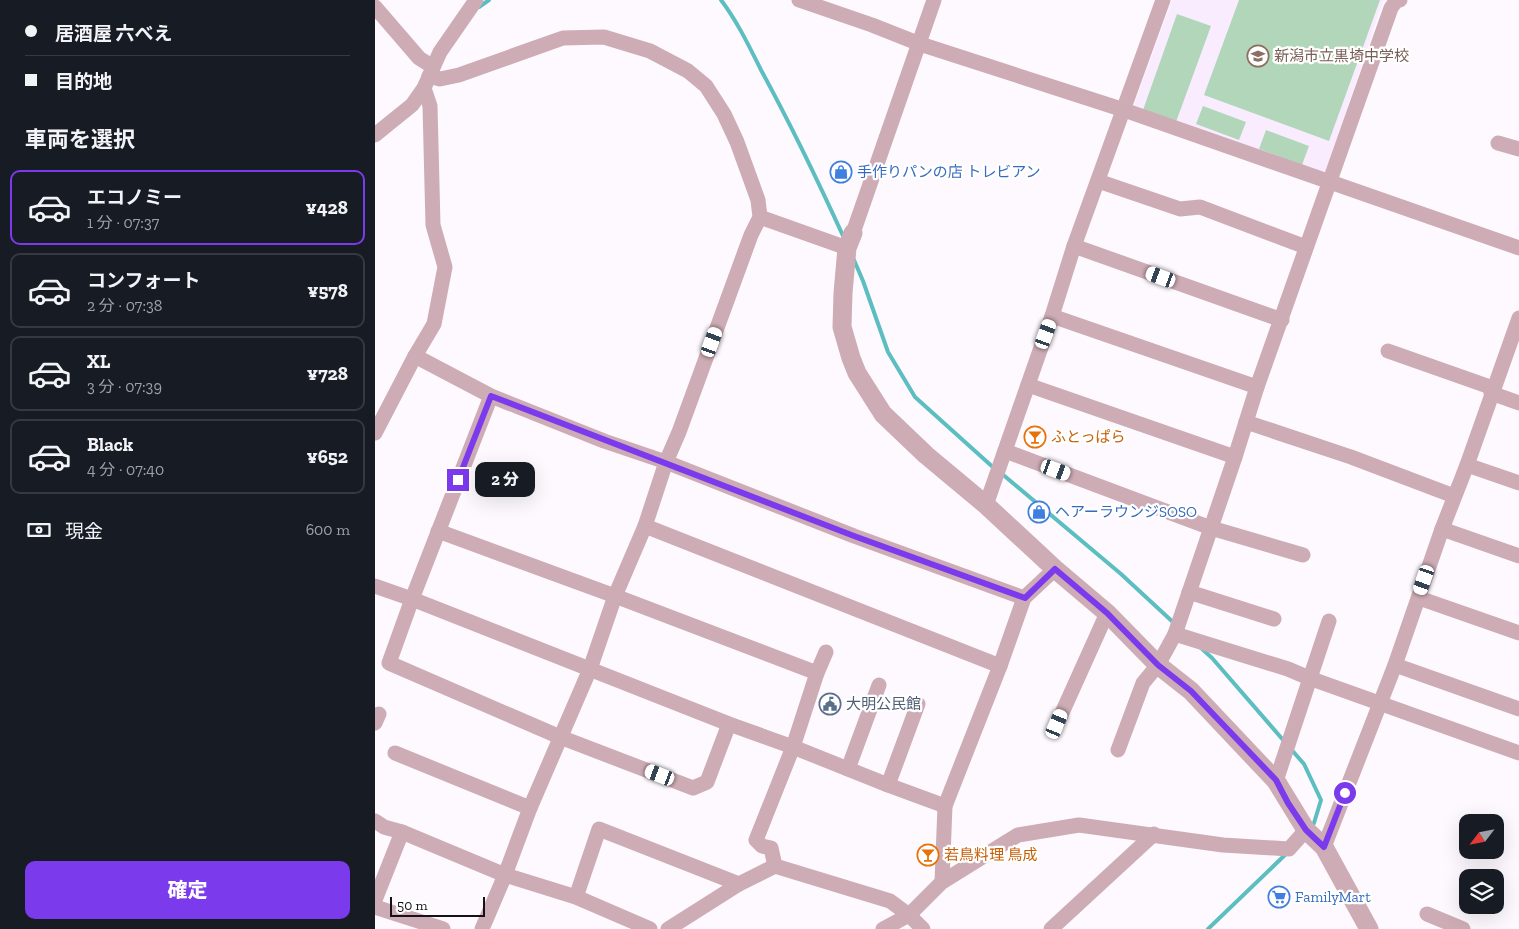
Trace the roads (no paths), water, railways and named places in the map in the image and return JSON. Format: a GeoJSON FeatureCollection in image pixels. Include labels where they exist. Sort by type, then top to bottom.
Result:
{"type":"FeatureCollection","features":[{"type":"Feature","properties":{"kind":"street"},"geometry":{"type":"LineString","coordinates":[[375,135],[412,105],[429,77],[440,52],[476,0]]}},
{"type":"Feature","properties":{"kind":"street"},"geometry":{"type":"LineString","coordinates":[[799,0],[920,44],[1124,110],[1519,248]]}},
{"type":"Feature","properties":{"kind":"street"},"geometry":{"type":"LineString","coordinates":[[934,0],[850,241],[843,293],[843,327],[851,358],[857,372],[883,414],[925,455],[985,505],[1055,569],[1107,613],[1158,665],[1191,691],[1276,780],[1288,803],[1306,830],[1324,847],[1369,929]]}},
{"type":"Feature","properties":{"kind":"street"},"geometry":{"type":"LineString","coordinates":[[985,505],[1052,316],[1074,246],[1163,0]]}},
{"type":"Feature","properties":{"kind":"street"},"geometry":{"type":"LineString","coordinates":[[1118,750],[1143,683],[1158,665],[1175,634],[1247,422],[1257,387],[1329,182],[1391,8],[1396,1],[1400,0]]}},
{"type":"Feature","properties":{"kind":"street"},"geometry":{"type":"LineString","coordinates":[[375,7],[419,58],[429,77],[433,224],[445,267],[434,324],[375,433]]}},
{"type":"Feature","properties":{"kind":"street"},"geometry":{"type":"LineString","coordinates":[[429,77],[440,79],[459,75],[563,38],[604,37],[650,50],[689,71],[706,86],[724,114],[759,200],[760,217],[751,235],[679,432],[666,462],[645,526],[615,596],[590,669],[530,808],[482,929]]}},
{"type":"Feature","properties":{"kind":"street"},"geometry":{"type":"LineString","coordinates":[[1498,142],[1519,148]]}},
{"type":"Feature","properties":{"kind":"street"},"geometry":{"type":"LineString","coordinates":[[1098,181],[1180,209],[1199,207],[1306,247]]}},
{"type":"Feature","properties":{"kind":"street"},"geometry":{"type":"LineString","coordinates":[[760,217],[850,241]]}},
{"type":"Feature","properties":{"kind":"street"},"geometry":{"type":"LineString","coordinates":[[1074,246],[1282,320]]}},
{"type":"Feature","properties":{"kind":"street"},"geometry":{"type":"LineString","coordinates":[[1052,316],[1257,387]]}},
{"type":"Feature","properties":{"kind":"street"},"geometry":{"type":"LineString","coordinates":[[1324,847],[1395,665],[1442,529],[1467,465],[1519,318]]}},
{"type":"Feature","properties":{"kind":"street"},"geometry":{"type":"LineString","coordinates":[[1388,352],[1492,391],[1519,404]]}},
{"type":"Feature","properties":{"kind":"street"},"geometry":{"type":"LineString","coordinates":[[415,356],[491,396],[604,441],[666,462],[854,536],[1025,598]]}},
{"type":"Feature","properties":{"kind":"street"},"geometry":{"type":"LineString","coordinates":[[1028,385],[1235,457]]}},
{"type":"Feature","properties":{"kind":"street"},"geometry":{"type":"LineString","coordinates":[[491,396],[389,663],[560,737],[693,788],[707,782],[729,724]]}},
{"type":"Feature","properties":{"kind":"street"},"geometry":{"type":"LineString","coordinates":[[1247,422],[1351,457],[1454,496]]}},
{"type":"Feature","properties":{"kind":"street"},"geometry":{"type":"LineString","coordinates":[[1005,451],[1211,528],[1303,555]]}},
{"type":"Feature","properties":{"kind":"street"},"geometry":{"type":"LineString","coordinates":[[1467,465],[1519,483]]}},
{"type":"Feature","properties":{"kind":"street"},"geometry":{"type":"LineString","coordinates":[[645,526],[1000,666]]}},
{"type":"Feature","properties":{"kind":"street"},"geometry":{"type":"LineString","coordinates":[[1442,529],[1519,556]]}},
{"type":"Feature","properties":{"kind":"street"},"geometry":{"type":"LineString","coordinates":[[438,531],[817,673]]}},
{"type":"Feature","properties":{"kind":"street"},"geometry":{"type":"LineString","coordinates":[[942,882],[945,806],[1025,598],[1055,569]]}},
{"type":"Feature","properties":{"kind":"street"},"geometry":{"type":"LineString","coordinates":[[375,586],[945,806]]}},
{"type":"Feature","properties":{"kind":"street"},"geometry":{"type":"LineString","coordinates":[[1189,592],[1274,619]]}},
{"type":"Feature","properties":{"kind":"street"},"geometry":{"type":"LineString","coordinates":[[1419,598],[1519,633]]}},
{"type":"Feature","properties":{"kind":"street"},"geometry":{"type":"LineString","coordinates":[[1057,724],[1107,613]]}},
{"type":"Feature","properties":{"kind":"street"},"geometry":{"type":"LineString","coordinates":[[1276,780],[1329,621]]}},
{"type":"Feature","properties":{"kind":"street"},"geometry":{"type":"LineString","coordinates":[[1175,634],[1288,669],[1519,753]]}},
{"type":"Feature","properties":{"kind":"street"},"geometry":{"type":"LineString","coordinates":[[775,866],[771,848],[762,846],[756,840],[793,747],[817,673],[826,652]]}},
{"type":"Feature","properties":{"kind":"street"},"geometry":{"type":"LineString","coordinates":[[1395,665],[1519,709]]}},
{"type":"Feature","properties":{"kind":"street"},"geometry":{"type":"LineString","coordinates":[[848,769],[879,685]]}},
{"type":"Feature","properties":{"kind":"street"},"geometry":{"type":"LineString","coordinates":[[888,785],[918,704]]}},
{"type":"Feature","properties":{"kind":"street"},"geometry":{"type":"LineString","coordinates":[[395,753],[530,808]]}},
{"type":"Feature","properties":{"kind":"street"},"geometry":{"type":"LineString","coordinates":[[375,821],[384,827],[402,832],[505,875],[576,897],[650,929]]}},
{"type":"Feature","properties":{"kind":"street"},"geometry":{"type":"LineString","coordinates":[[883,929],[909,915],[942,882],[1019,835],[1079,825],[1223,845],[1289,849],[1306,830]]}},
{"type":"Feature","properties":{"kind":"street"},"geometry":{"type":"LineString","coordinates":[[576,897],[599,829],[739,884]]}},
{"type":"Feature","properties":{"kind":"street"},"geometry":{"type":"LineString","coordinates":[[375,900],[402,832]]}},
{"type":"Feature","properties":{"kind":"street"},"geometry":{"type":"LineString","coordinates":[[1051,929],[1154,834]]}},
{"type":"Feature","properties":{"kind":"street"},"geometry":{"type":"LineString","coordinates":[[668,929],[739,884],[775,866],[890,902],[909,915],[923,929]]}},
{"type":"Feature","properties":{"kind":"street"},"geometry":{"type":"LineString","coordinates":[[375,907],[443,929]]}},
{"type":"Feature","properties":{"kind":"street"},"geometry":{"type":"LineString","coordinates":[[1427,914],[1463,929]]}},
{"type":"Feature","properties":{"kind":"waterway"},"geometry":{"type":"LineString","coordinates":[[479,7],[489,0]]}},
{"type":"Feature","properties":{"kind":"waterway"},"geometry":{"type":"LineString","coordinates":[[721,0],[743,34],[783,111],[844,238]]}},
{"type":"Feature","properties":{"kind":"waterway"},"geometry":{"type":"LineString","coordinates":[[854,260],[888,352],[915,397],[995,469]]}},
{"type":"Feature","properties":{"kind":"waterway"},"geometry":{"type":"LineString","coordinates":[[1001,473],[1121,574],[1175,624]]}},
{"type":"Feature","properties":{"kind":"waterway"},"geometry":{"type":"LineString","coordinates":[[1200,647],[1212,658],[1284,741]]}},
{"type":"Feature","properties":{"kind":"waterway"},"geometry":{"type":"LineString","coordinates":[[1290,748],[1304,764],[1321,800],[1311,827]]}},
{"type":"Feature","properties":{"kind":"waterway"},"geometry":{"type":"LineString","coordinates":[[1208,929],[1286,854]]}},
{"type":"Feature","properties":{"kind":"place","name":"新潟市立黒埼中学校"},"geometry":{"type":"Point","coordinates":[1258,56]}},
{"type":"Feature","properties":{"kind":"place","name":"手作りパンの店 トレビアン"},"geometry":{"type":"Point","coordinates":[841,172]}},
{"type":"Feature","properties":{"kind":"place","name":"ふとっぱら"},"geometry":{"type":"Point","coordinates":[1035,437]}},
{"type":"Feature","properties":{"kind":"place","name":"ヘアーラウンジSOSO"},"geometry":{"type":"Point","coordinates":[1039,512]}},
{"type":"Feature","properties":{"kind":"place","name":"大明公民館"},"geometry":{"type":"Point","coordinates":[830,704]}},
{"type":"Feature","properties":{"kind":"place","name":"若鳥料理 鳥成"},"geometry":{"type":"Point","coordinates":[928,855]}},
{"type":"Feature","properties":{"kind":"place","name":"FamilyMart"},"geometry":{"type":"Point","coordinates":[1279,897]}}]}
